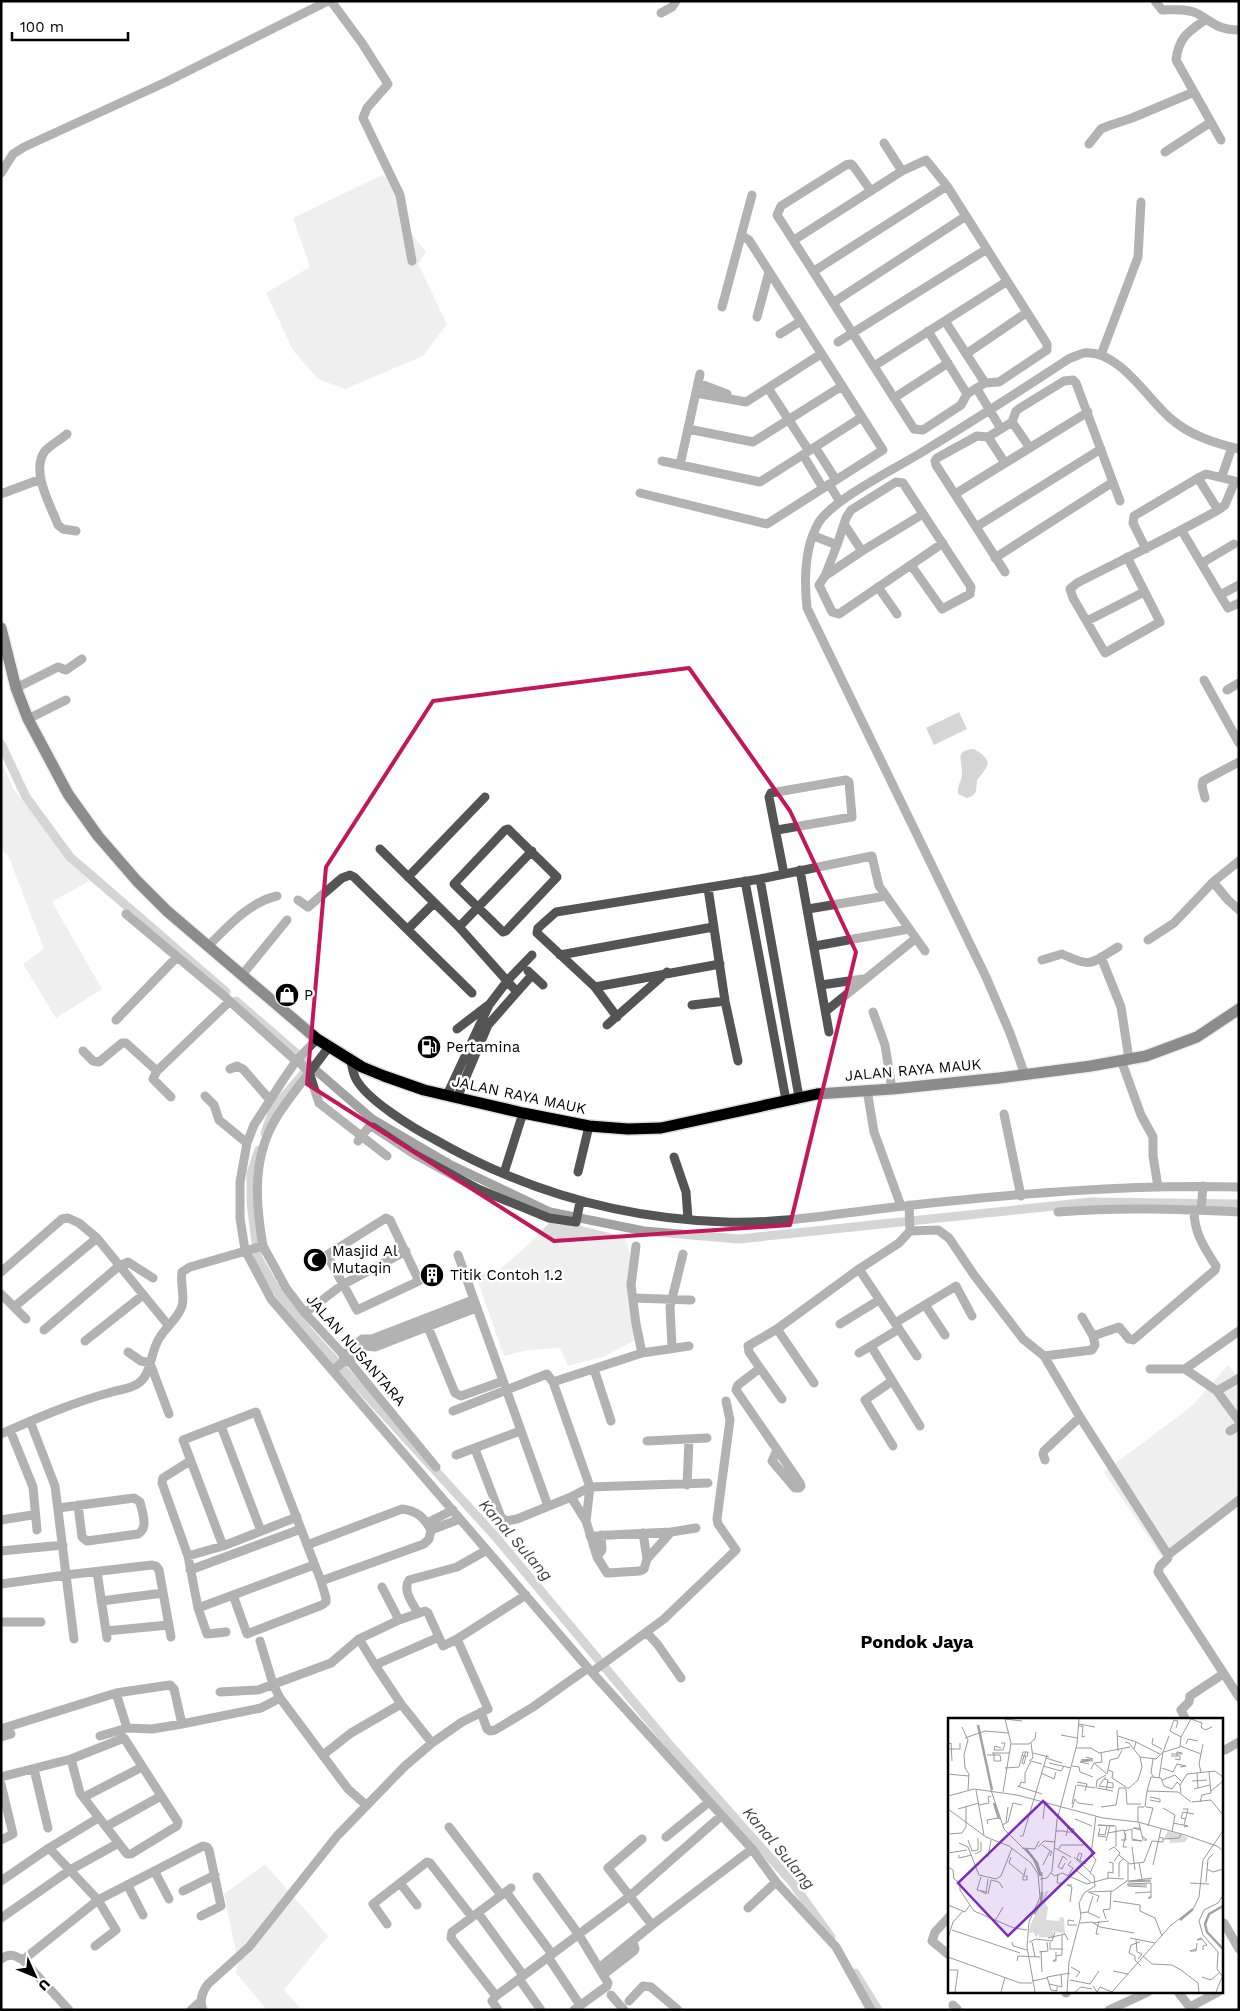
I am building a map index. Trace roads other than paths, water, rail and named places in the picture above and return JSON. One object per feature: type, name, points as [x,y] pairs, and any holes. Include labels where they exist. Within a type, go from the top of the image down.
[{"type":"main road","name":"JALAN RAYA MAUK","points":[[1,628],[16,688],[28,719],[68,794],[98,836],[137,881],[167,911],[242,975],[326,1052],[384,1076],[452,1096],[589,1126],[628,1129],[670,1127],[823,1093],[892,1089],[1026,1075],[1146,1056],[1183,1044],[1211,1029],[1239,1009]]},
{"type":"street","points":[[1,173],[13,154],[24,147],[166,82],[330,1],[362,43],[388,84],[367,108],[363,118],[400,194],[412,261]]},
{"type":"street","points":[[661,13],[672,7],[676,1]]},
{"type":"street","points":[[1155,1],[1162,10],[1189,10],[1216,26],[1239,30]]},
{"type":"street","points":[[1205,20],[1189,32],[1178,47],[1176,60],[1221,140]]},
{"type":"street","points":[[1089,144],[1101,129],[1194,92]]},
{"type":"street","points":[[1165,152],[1210,122]]},
{"type":"street","points":[[884,143],[902,171]]},
{"type":"street","points":[[794,240],[871,191],[902,171],[926,160],[947,186],[1047,344],[1047,350],[999,382],[985,383],[967,394],[961,405],[923,430],[914,430],[777,215],[781,206],[846,165],[851,164],[871,191]]},
{"type":"street","points":[[814,271],[947,186]]},
{"type":"street","points":[[722,307],[752,195]]},
{"type":"street","points":[[1101,355],[1138,257],[1141,202]]},
{"type":"street","points":[[834,302],[966,216]]},
{"type":"street","points":[[640,493],[767,524],[882,450],[749,240],[741,235]]},
{"type":"street","points":[[838,342],[987,249]]},
{"type":"street","points":[[757,318],[769,272]]},
{"type":"street","points":[[874,366],[1006,282]]},
{"type":"street","points":[[966,354],[1026,313]]},
{"type":"street","points":[[780,334],[801,321]]},
{"type":"street","points":[[945,321],[985,383]]},
{"type":"street","points":[[928,331],[967,394]]},
{"type":"street","points":[[1026,1075],[986,977],[807,608],[804,579],[814,536],[819,522],[840,502],[989,411],[1070,358],[1084,353],[1110,358],[1170,418],[1182,427],[1198,437],[1235,448],[1222,476]]},
{"type":"street","points":[[696,393],[746,402],[821,354]]},
{"type":"street","points":[[894,398],[948,363]]},
{"type":"street","points":[[680,465],[699,379],[746,402]]},
{"type":"street","points":[[1005,572],[935,461],[937,458],[977,436],[988,437],[1002,429],[1012,422],[1016,411],[1020,408],[1068,380],[1073,380],[1088,412],[1120,501]]},
{"type":"street","points":[[688,429],[753,442],[842,386]]},
{"type":"street","points":[[768,388],[840,502]]},
{"type":"street","points":[[976,389],[1002,429]]},
{"type":"street","points":[[955,494],[1088,412]]},
{"type":"street","points":[[662,461],[760,482],[862,417]]},
{"type":"street","points":[[1012,422],[1030,448]]},
{"type":"street","points":[[67,434],[45,452],[40,464],[41,479],[58,525],[63,529],[76,531]]},
{"type":"street","points":[[988,437],[1005,463]]},
{"type":"street","points":[[976,527],[1102,449]]},
{"type":"street","points":[[809,451],[830,484]]},
{"type":"street","points":[[1127,557],[1160,620],[1159,624],[1107,653],[1102,651],[1070,589],[1077,583],[1127,557],[1146,549],[1182,531],[1218,510],[1224,505],[1237,480],[1206,474],[1134,516],[1133,523],[1146,549]]},
{"type":"street","points":[[1198,478],[1218,510]]},
{"type":"street","points":[[1,494],[41,479]]},
{"type":"street","points":[[911,565],[942,609],[970,594],[971,587],[943,544],[923,514],[903,483],[896,482],[851,510],[846,518],[825,576],[819,585],[832,612],[839,614],[878,587],[911,565],[943,544]]},
{"type":"street","points":[[995,558],[1113,482]]},
{"type":"street","points":[[825,576],[923,514]]},
{"type":"street","points":[[844,524],[862,551]]},
{"type":"street","points":[[1182,531],[1228,608],[1239,603]]},
{"type":"street","points":[[814,536],[837,545]]},
{"type":"street","points":[[1202,563],[1234,544]]},
{"type":"street","points":[[878,587],[897,614]]},
{"type":"street","points":[[1220,595],[1238,587]]},
{"type":"street","points":[[1086,621],[1144,592]]},
{"type":"street","points":[[16,688],[58,667],[66,670],[82,659]]},
{"type":"street","points":[[1204,680],[1239,743]]},
{"type":"street","points":[[1227,690],[1239,683]]},
{"type":"street","points":[[28,719],[66,700]]},
{"type":"street","points":[[1205,798],[1202,786],[1203,781],[1239,762]]},
{"type":"street","points":[[777,830],[852,817],[849,782],[846,780],[771,793],[769,797],[777,830],[784,874]]},
{"type":"street","points":[[408,876],[485,797]]},
{"type":"street","points":[[505,830],[511,831],[556,874],[556,880],[506,931],[500,930],[478,908],[455,887],[456,880],[505,830]]},
{"type":"street","points":[[380,849],[459,927],[517,992]]},
{"type":"street","points":[[459,927],[532,851]]},
{"type":"street","points":[[617,1017],[595,987],[560,955],[537,930],[556,912],[760,879],[872,856],[879,886],[925,951]]},
{"type":"street","points":[[1148,940],[1174,923],[1213,882],[1239,861]]},
{"type":"street","points":[[800,870],[829,1032]]},
{"type":"street","points":[[298,900],[308,907],[342,878],[350,875],[354,877],[472,993]]},
{"type":"street","points":[[760,879],[799,1097]]},
{"type":"street","points":[[745,881],[786,1100]]},
{"type":"street","points":[[1213,882],[1239,910]]},
{"type":"street","points":[[708,888],[713,927],[738,1061]]},
{"type":"street","points":[[208,946],[240,916],[268,898],[277,896]]},
{"type":"street","points":[[808,909],[886,896]]},
{"type":"street","points":[[408,929],[434,903]]},
{"type":"street","points":[[126,914],[310,1070],[319,1103],[360,1138],[386,1156]]},
{"type":"street","points":[[242,975],[286,920]]},
{"type":"street","points":[[560,955],[713,927]]},
{"type":"street","points":[[815,946],[909,929]]},
{"type":"street","points":[[826,1011],[863,979],[915,939]]},
{"type":"street","points":[[1042,960],[1062,954],[1090,964],[1118,947]]},
{"type":"street","points":[[457,1029],[489,1005],[508,980],[532,955]]},
{"type":"street","points":[[116,1020],[177,957]]},
{"type":"street","points":[[1101,957],[1121,1007],[1125,1060],[1141,1115],[1153,1137],[1153,1156],[1158,1187]]},
{"type":"street","points":[[595,987],[667,972],[720,964]]},
{"type":"street","points":[[522,966],[543,984]]},
{"type":"street","points":[[607,1025],[667,972]]},
{"type":"street","points":[[485,1023],[532,975]]},
{"type":"street","points":[[821,985],[863,979]]},
{"type":"street","points":[[692,1005],[726,1001]]},
{"type":"street","points":[[171,1097],[153,1079],[157,1071],[230,1002]]},
{"type":"street","points":[[452,1096],[485,1023],[489,1005]]},
{"type":"street","points":[[873,1012],[886,1045],[892,1089]]},
{"type":"street","points":[[315,1042],[298,1061],[254,1125],[247,1143],[240,1182],[240,1218],[246,1250],[271,1298],[341,1363],[460,1519],[752,1849],[776,1882],[836,1947],[871,2010]]},
{"type":"street","points":[[83,1051],[93,1061],[99,1062],[122,1043],[126,1043],[157,1071]]},
{"type":"street","name":"JALAN NUSANTARA","points":[[326,1052],[310,1070],[276,1118],[264,1146],[257,1178],[257,1211],[261,1246],[286,1288],[341,1363],[436,1467]]},
{"type":"street","points":[[351,1061],[356,1079],[379,1103],[416,1129],[453,1150],[580,1205],[657,1216],[728,1222],[786,1219],[1115,1188],[1239,1187]]},
{"type":"street","points":[[230,1069],[237,1066],[243,1069],[270,1100]]},
{"type":"street","points":[[782,1400],[749,1352],[748,1346],[776,1329],[859,1269],[899,1243],[910,1228],[906,1207],[874,1132],[867,1090]]},
{"type":"street","points":[[205,1096],[214,1105],[219,1120],[247,1143]]},
{"type":"street","points":[[504,1173],[523,1113]]},
{"type":"street","points":[[1004,1114],[1021,1196]]},
{"type":"street","points":[[578,1172],[589,1126]]},
{"type":"street","points":[[360,1138],[368,1128],[373,1127],[414,1154],[478,1189],[549,1218],[576,1222],[580,1205]]},
{"type":"street","points":[[674,1157],[686,1192],[688,1219]]},
{"type":"street","points":[[1094,1336],[1120,1327],[1128,1339],[1133,1340],[1215,1270],[1216,1266],[1201,1242],[1196,1229],[1203,1187]]},
{"type":"street","points":[[1058,1212],[1101,1209],[1199,1208],[1239,1212]]},
{"type":"street","points":[[1,1272],[62,1219],[68,1218],[79,1223],[97,1238],[168,1325]]},
{"type":"street","points":[[386,1218],[390,1220],[406,1251],[419,1279],[417,1283],[359,1311],[356,1310],[326,1257],[327,1254],[386,1218]]},
{"type":"street","points":[[910,1228],[938,1230],[949,1238],[974,1275],[1024,1339],[1044,1356],[1080,1417],[1168,1555]]},
{"type":"street","points":[[14,1307],[97,1238]]},
{"type":"street","points":[[38,1530],[34,1487],[6,1432],[90,1398],[135,1386],[148,1373],[152,1350],[183,1305],[180,1279],[182,1272],[190,1267],[261,1246]]},
{"type":"street","points":[[636,1246],[631,1276],[636,1324],[642,1353]]},
{"type":"street","points":[[306,1313],[342,1285],[406,1251]]},
{"type":"street","points":[[458,1254],[474,1304],[548,1506]]},
{"type":"street","points":[[672,1348],[669,1313],[683,1254]]},
{"type":"street","points":[[44,1330],[119,1266],[128,1262],[153,1278]]},
{"type":"street","points":[[859,1269],[916,1356]]},
{"type":"street","points":[[859,1353],[925,1305],[956,1286],[972,1316]]},
{"type":"street","points":[[1,1294],[26,1319]]},
{"type":"street","points":[[85,1341],[143,1295]]},
{"type":"street","points":[[633,1298],[691,1300]]},
{"type":"street","points":[[840,1324],[879,1300]]},
{"type":"street","points":[[341,1363],[365,1346],[428,1327],[474,1304]]},
{"type":"street","points":[[374,1343],[474,1304]]},
{"type":"street","points":[[925,1305],[944,1335]]},
{"type":"street","points":[[1044,1356],[1092,1350],[1095,1345],[1094,1336],[1082,1317]]},
{"type":"street","points":[[428,1327],[457,1395],[461,1396],[505,1386],[547,1374],[553,1382],[590,1487],[586,1521]]},
{"type":"street","points":[[776,1329],[814,1383]]},
{"type":"street","points":[[1185,1369],[1239,1331]]},
{"type":"street","points":[[553,1382],[642,1353],[689,1346]]},
{"type":"street","points":[[871,1346],[920,1426]]},
{"type":"street","points":[[128,1352],[141,1361],[150,1363]]},
{"type":"street","points":[[150,1363],[169,1414]]},
{"type":"street","points":[[760,1368],[738,1385],[736,1390],[777,1450]]},
{"type":"street","points":[[594,1369],[611,1421]]},
{"type":"street","points":[[1150,1369],[1185,1369],[1217,1391],[1239,1421]]},
{"type":"street","points":[[1217,1391],[1239,1378]]},
{"type":"street","points":[[892,1381],[867,1398],[865,1402],[893,1446]]},
{"type":"street","points":[[453,1411],[505,1386]]},
{"type":"street","points":[[481,1712],[487,1729],[490,1731],[495,1730],[592,1670],[664,1620],[736,1550],[718,1524],[717,1518],[730,1420],[726,1401]]},
{"type":"street","points":[[223,1546],[183,1440],[256,1412],[321,1581],[326,1602],[247,1634],[233,1594]]},
{"type":"street","points":[[1045,1460],[1044,1451],[1080,1417]]},
{"type":"street","points":[[30,1421],[54,1486],[74,1639]]},
{"type":"street","points":[[220,1426],[262,1531]]},
{"type":"street","points":[[1230,1431],[1239,1426]]},
{"type":"street","points":[[456,1455],[520,1431]]},
{"type":"street","points":[[647,1441],[707,1438]]},
{"type":"street","points":[[687,1485],[689,1440]]},
{"type":"street","points":[[475,1449],[503,1520],[506,1521],[517,1519],[571,1497],[590,1487],[708,1483]]},
{"type":"street","points":[[190,1461],[163,1478],[162,1483],[188,1556],[198,1608],[207,1634],[226,1632]]},
{"type":"street","points":[[571,1497],[586,1521],[598,1557],[608,1573],[640,1571],[644,1569],[647,1559],[671,1532]]},
{"type":"street","points":[[58,1508],[137,1499],[140,1502],[145,1527],[138,1534],[87,1541],[82,1537],[78,1506]]},
{"type":"street","points":[[1239,1500],[1168,1555],[1168,1558],[1160,1566],[1158,1572],[1222,1674],[1239,1697]]},
{"type":"street","points":[[307,1545],[402,1509],[412,1510],[421,1516],[429,1526],[429,1539],[424,1544],[321,1581]]},
{"type":"street","points":[[429,1526],[453,1510]]},
{"type":"street","points":[[1,1520],[32,1515]]},
{"type":"street","points":[[188,1556],[223,1546],[297,1517]]},
{"type":"street","points":[[429,1526],[460,1519]]},
{"type":"street","points":[[590,1536],[671,1532],[696,1528]]},
{"type":"street","points":[[190,1570],[301,1529]]},
{"type":"street","points":[[643,1533],[647,1559]]},
{"type":"street","points":[[598,1557],[602,1550],[601,1535]]},
{"type":"street","points":[[1,1551],[62,1545]]},
{"type":"street","points":[[418,1613],[407,1591],[406,1585],[409,1580],[457,1566],[487,1550]]},
{"type":"street","points":[[198,1608],[314,1564]]},
{"type":"street","points":[[1,1584],[66,1574],[156,1566],[159,1570],[171,1637]]},
{"type":"street","points":[[97,1572],[106,1635],[169,1625]]},
{"type":"street","points":[[382,1587],[399,1620]]},
{"type":"street","points":[[101,1601],[163,1593]]},
{"type":"street","points":[[220,1692],[258,1690],[331,1663],[359,1639],[418,1613],[428,1612],[442,1646],[457,1639],[526,1595]]},
{"type":"street","points":[[1,1622],[41,1622]]},
{"type":"street","points":[[647,1633],[658,1644],[681,1678]]},
{"type":"street","points":[[375,1665],[439,1637]]},
{"type":"street","points":[[359,1639],[401,1704],[432,1743]]},
{"type":"street","points":[[191,2010],[202,2005],[203,1990],[208,1984],[249,1947],[337,1836],[405,1766],[432,1743],[462,1722],[488,1708],[457,1639]]},
{"type":"street","points":[[260,1641],[280,1698],[348,1788],[366,1806]]},
{"type":"street","points":[[1185,1718],[1181,1710],[1188,1702],[1190,1696],[1222,1674]]},
{"type":"street","points":[[1,1728],[116,1693],[170,1685],[174,1689],[182,1724]]},
{"type":"street","points":[[116,1693],[127,1728]]},
{"type":"street","points":[[100,1736],[127,1728],[152,1729],[261,1708],[280,1698]]},
{"type":"street","points":[[323,1754],[351,1733],[401,1704]]},
{"type":"street","points":[[1,1737],[11,1734]]},
{"type":"street","points":[[1,1777],[71,1759],[124,1738],[178,1822],[178,1826],[131,1854],[126,1852],[80,1793],[71,1759]]},
{"type":"street","points":[[1225,1750],[1239,1742]]},
{"type":"street","points":[[84,1797],[142,1767]]},
{"type":"street","points":[[34,1769],[48,1828]]},
{"type":"street","points":[[1,1784],[13,1834],[1,1840]]},
{"type":"street","points":[[107,1826],[161,1796]]},
{"type":"street","points":[[666,1837],[709,1802]]},
{"type":"street","points":[[498,2010],[492,2001],[496,1996],[630,1896],[721,1816]]},
{"type":"street","points":[[1,1882],[49,1848],[95,1820]]},
{"type":"street","points":[[449,1827],[506,1892],[550,1955],[577,2007],[607,1986],[608,1983],[579,1935],[537,1877]]},
{"type":"street","points":[[642,1839],[608,1868],[652,1925]]},
{"type":"street","points":[[1,1918],[70,1870],[115,1845]]},
{"type":"street","points":[[23,1960],[98,1900],[203,1846],[209,1850],[220,1906],[202,1916]]},
{"type":"street","points":[[49,1848],[98,1900],[116,1930],[95,1946]]},
{"type":"street","points":[[601,1971],[634,1951],[633,1942],[652,1925],[752,1849]]},
{"type":"street","points":[[387,1924],[372,1905],[426,1863],[429,1863],[475,1915],[521,1977],[541,2010]]},
{"type":"street","points":[[154,1872],[169,1899]]},
{"type":"street","points":[[182,1891],[215,1875]]},
{"type":"street","points":[[748,1908],[776,1882]]},
{"type":"street","points":[[400,1883],[417,1905]]},
{"type":"street","points":[[128,1886],[143,1915]]},
{"type":"street","points":[[496,1996],[451,1938],[452,1932],[506,1892]]},
{"type":"street","points":[[948,1918],[936,1932],[932,1941],[948,1954]]},
{"type":"street","points":[[1224,1923],[1239,1949]]},
{"type":"street","points":[[1,1959],[7,1955],[14,1955],[23,1960],[69,2010]]},
{"type":"street","points":[[629,2001],[643,1986],[651,1987],[675,2009]]},
{"type":"street","points":[[1109,2010],[1144,1994]]},
{"type":"street","points":[[1180,1994],[1191,2008],[1216,1994]]},
{"type":"street","points":[[610,1995],[624,2010]]},
{"type":"waterway","points":[[1,744],[26,797],[70,857],[226,992]]},
{"type":"waterway","points":[[236,1001],[372,1119],[449,1164],[550,1212],[644,1231],[739,1239],[1091,1202],[1239,1204]]},
{"type":"waterway","name":"Kanal Sulang","points":[[265,1133],[274,1108],[310,1066]]},
{"type":"waterway","name":"Kanal Sulang","points":[[259,1150],[251,1173],[251,1203],[258,1258],[277,1291],[309,1332],[495,1536],[668,1743],[791,1881],[831,1937]]},
{"type":"waterway","name":"Kanal Sulang","points":[[855,1973],[878,2010]]},
{"type":"place","name":"P","points":[[287,995]]},
{"type":"place","name":"Pertamina","points":[[429,1047]]},
{"type":"place","name":"Masjid Al Mutaqin","points":[[315,1260]]},
{"type":"place","name":"Titik Contoh 1.2","points":[[432,1275]]},
{"type":"district","name":"Pondok Jaya","points":[[917,1641]]}]
